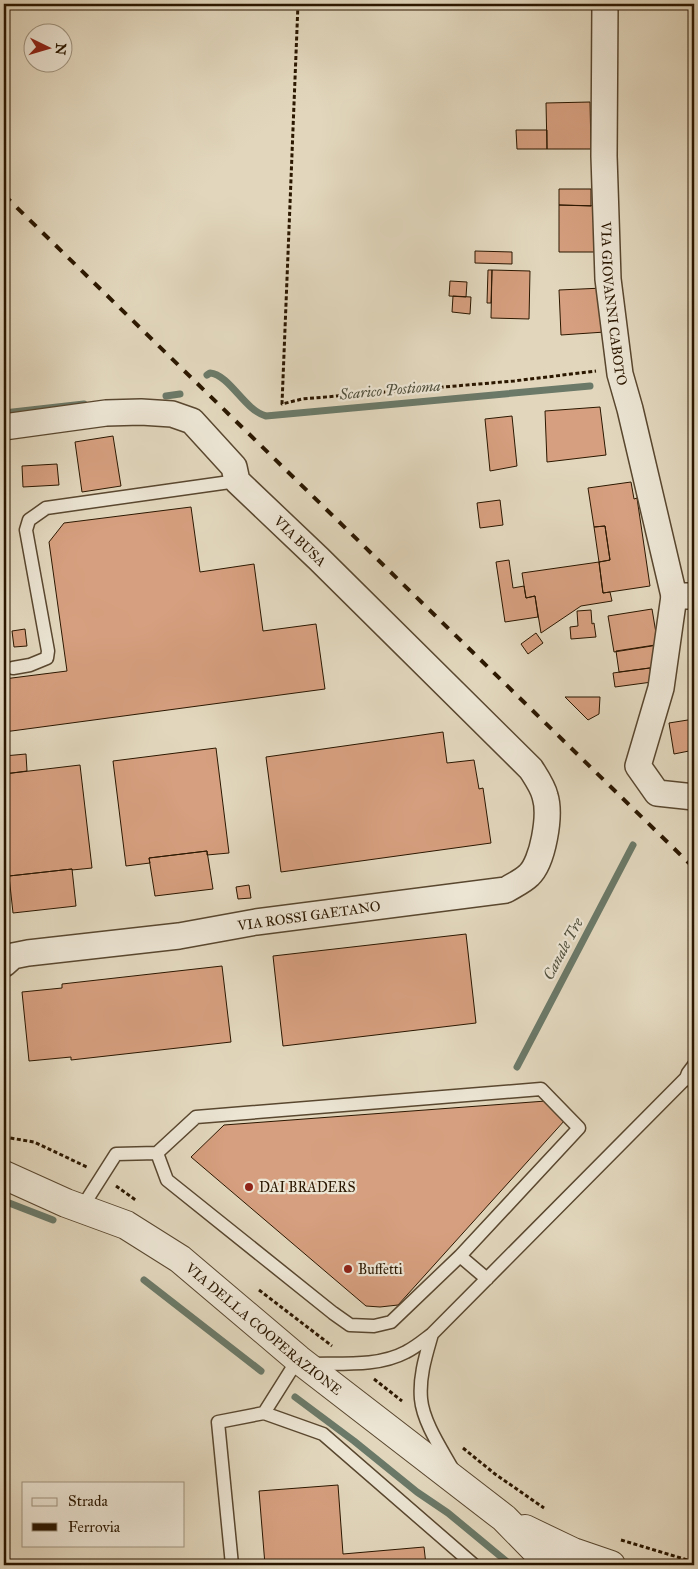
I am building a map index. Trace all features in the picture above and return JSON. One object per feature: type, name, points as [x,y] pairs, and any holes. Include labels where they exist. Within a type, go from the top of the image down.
[{"type":"street","name":"VIA GIOVANNI CABOTO","points":[[605,4],[604,156],[608,279],[620,374],[684,596]]},
{"type":"street","name":"VIA BUSA","points":[[4,426],[106,413],[140,412],[172,414],[192,421],[234,467],[237,481],[531,768],[545,795]]},
{"type":"street","points":[[684,596],[661,688],[638,766],[657,793],[694,797]]},
{"type":"street","name":"VIA ROSSI GAETANO","points":[[4,964],[13,956],[28,953],[179,936],[256,922],[506,890],[531,874],[540,854],[548,810],[545,795]]},
{"type":"street","name":"VIA DELLA COOPERAZIONE","points":[[4,1175],[126,1225],[180,1259],[301,1361],[504,1518],[550,1565]]},
{"type":"street","name":"VIA DELLA COOPERAZIONE","points":[[504,1518],[551,1542],[611,1565]]},
{"type":"lane","points":[[13,668],[34,664],[47,658],[48,651],[26,530],[29,520],[46,508],[237,481]]},
{"type":"lane","points":[[264,1413],[301,1361],[373,1362],[389,1359],[407,1352],[432,1334],[690,1080],[688,1073],[694,1065]]},
{"type":"lane","points":[[81,1208],[116,1154],[157,1153],[196,1117],[541,1089],[579,1128],[460,1256],[391,1322],[374,1326],[350,1324],[334,1313],[167,1180],[157,1153]]},
{"type":"lane","points":[[460,1256],[487,1279]]},
{"type":"lane","points":[[432,1334],[423,1363],[420,1384],[421,1401],[436,1440],[463,1486]]},
{"type":"lane","points":[[232,1565],[218,1422],[264,1413],[323,1434],[474,1565]]},
{"type":"path","points":[[298,4],[282,404],[302,399],[514,381],[595,371],[620,374]]},
{"type":"path","points":[[4,1137],[34,1142],[87,1167]]},
{"type":"path","points":[[368,1375],[405,1404]]},
{"type":"path","points":[[460,1446],[495,1474],[551,1512]]},
{"type":"path","points":[[612,1537],[694,1562]]},
{"type":"building","points":[[590,102],[591,149],[547,149],[546,103]]},
{"type":"building","points":[[516,130],[547,130],[547,149],[517,149]]},
{"type":"building","points":[[559,189],[591,189],[591,206],[559,205]]},
{"type":"building","points":[[559,205],[602,206],[602,252],[559,252]]},
{"type":"building","points":[[475,251],[512,252],[512,264],[475,263]]},
{"type":"building","points":[[488,270],[492,270],[491,303],[487,303]]},
{"type":"building","points":[[492,270],[530,271],[529,319],[491,318]]},
{"type":"building","points":[[450,281],[467,282],[466,297],[449,296]]},
{"type":"building","points":[[603,288],[605,332],[561,335],[559,290]]},
{"type":"building","points":[[453,296],[471,297],[470,314],[452,312]]},
{"type":"building","points":[[600,407],[606,455],[547,462],[545,411]]},
{"type":"building","points":[[512,416],[517,466],[490,471],[485,419]]},
{"type":"building","points":[[113,436],[121,486],[82,492],[75,442]]},
{"type":"building","points":[[57,464],[59,485],[23,487],[22,466]]},
{"type":"building","points":[[631,482],[634,499],[637,498],[650,586],[603,593],[599,562],[610,560],[605,526],[594,527],[588,488]]},
{"type":"building","points":[[500,500],[503,525],[480,528],[477,503]]},
{"type":"building","points":[[191,507],[200,572],[254,564],[263,631],[316,624],[325,689],[4,732],[4,679],[67,671],[49,542],[64,523]]},
{"type":"building","points":[[605,526],[610,560],[599,562],[594,527]]},
{"type":"building","points":[[4,549],[9,582],[4,583]]},
{"type":"building","points":[[509,560],[513,588],[524,586],[526,598],[535,596],[538,617],[505,622],[496,562]]},
{"type":"building","points":[[599,562],[603,593],[610,592],[612,601],[581,606],[541,633],[535,596],[526,598],[522,573]]},
{"type":"building","points":[[652,609],[658,645],[614,652],[608,616]]},
{"type":"building","points":[[591,610],[592,624],[594,623],[596,637],[571,639],[570,627],[578,626],[577,611]]},
{"type":"building","points":[[25,629],[27,646],[14,647],[12,631]]},
{"type":"building","points":[[536,633],[543,643],[528,654],[521,644]]},
{"type":"building","points":[[655,645],[657,667],[619,672],[616,651]]},
{"type":"building","points":[[650,668],[652,682],[615,687],[613,673]]},
{"type":"building","points":[[565,697],[600,697],[599,714],[588,720]]},
{"type":"building","points":[[694,719],[694,750],[674,754],[669,723]]},
{"type":"building","points":[[443,732],[447,763],[474,760],[479,789],[483,788],[491,843],[281,872],[266,757]]},
{"type":"building","points":[[216,748],[229,853],[207,855],[207,851],[149,858],[150,863],[126,866],[113,761]]},
{"type":"building","points":[[26,754],[27,771],[4,774],[4,756]]},
{"type":"building","points":[[80,765],[92,868],[9,876],[9,879],[4,880],[4,774]]},
{"type":"building","points":[[207,851],[213,889],[155,896],[149,858]]},
{"type":"building","points":[[72,869],[76,906],[13,913],[9,876]]},
{"type":"building","points":[[249,885],[251,898],[238,899],[236,887]]},
{"type":"building","points":[[466,934],[476,1023],[283,1046],[273,956]]},
{"type":"building","points":[[222,966],[231,1042],[71,1060],[71,1057],[29,1061],[22,992],[62,988],[62,984]]},
{"type":"building","points":[[546,1101],[565,1120],[398,1305],[366,1306],[191,1157],[224,1125]]},
{"type":"building","points":[[338,1485],[343,1554],[424,1547],[426,1565],[265,1565],[259,1491]]},
{"type":"waterway","name":"Scarico Postioma","points":[[207,375],[210,373],[217,375],[258,413],[266,416],[590,386]]},
{"type":"waterway","name":"Scarico Postioma","points":[[166,396],[180,394]]},
{"type":"waterway","name":"Scarico Postioma","points":[[4,413],[84,404]]},
{"type":"waterway","name":"Canale Tre","points":[[517,1067],[633,845]]},
{"type":"waterway","points":[[4,1201],[53,1220]]},
{"type":"waterway","points":[[144,1280],[261,1371]]},
{"type":"waterway","points":[[295,1397],[354,1441],[417,1492],[448,1513],[511,1565]]},
{"type":"railway","points":[[4,195],[694,868]]},
{"type":"place","name":"DAI BRADERS","points":[[249,1187]]},
{"type":"place","name":"Buffetti","points":[[348,1269]]}]
